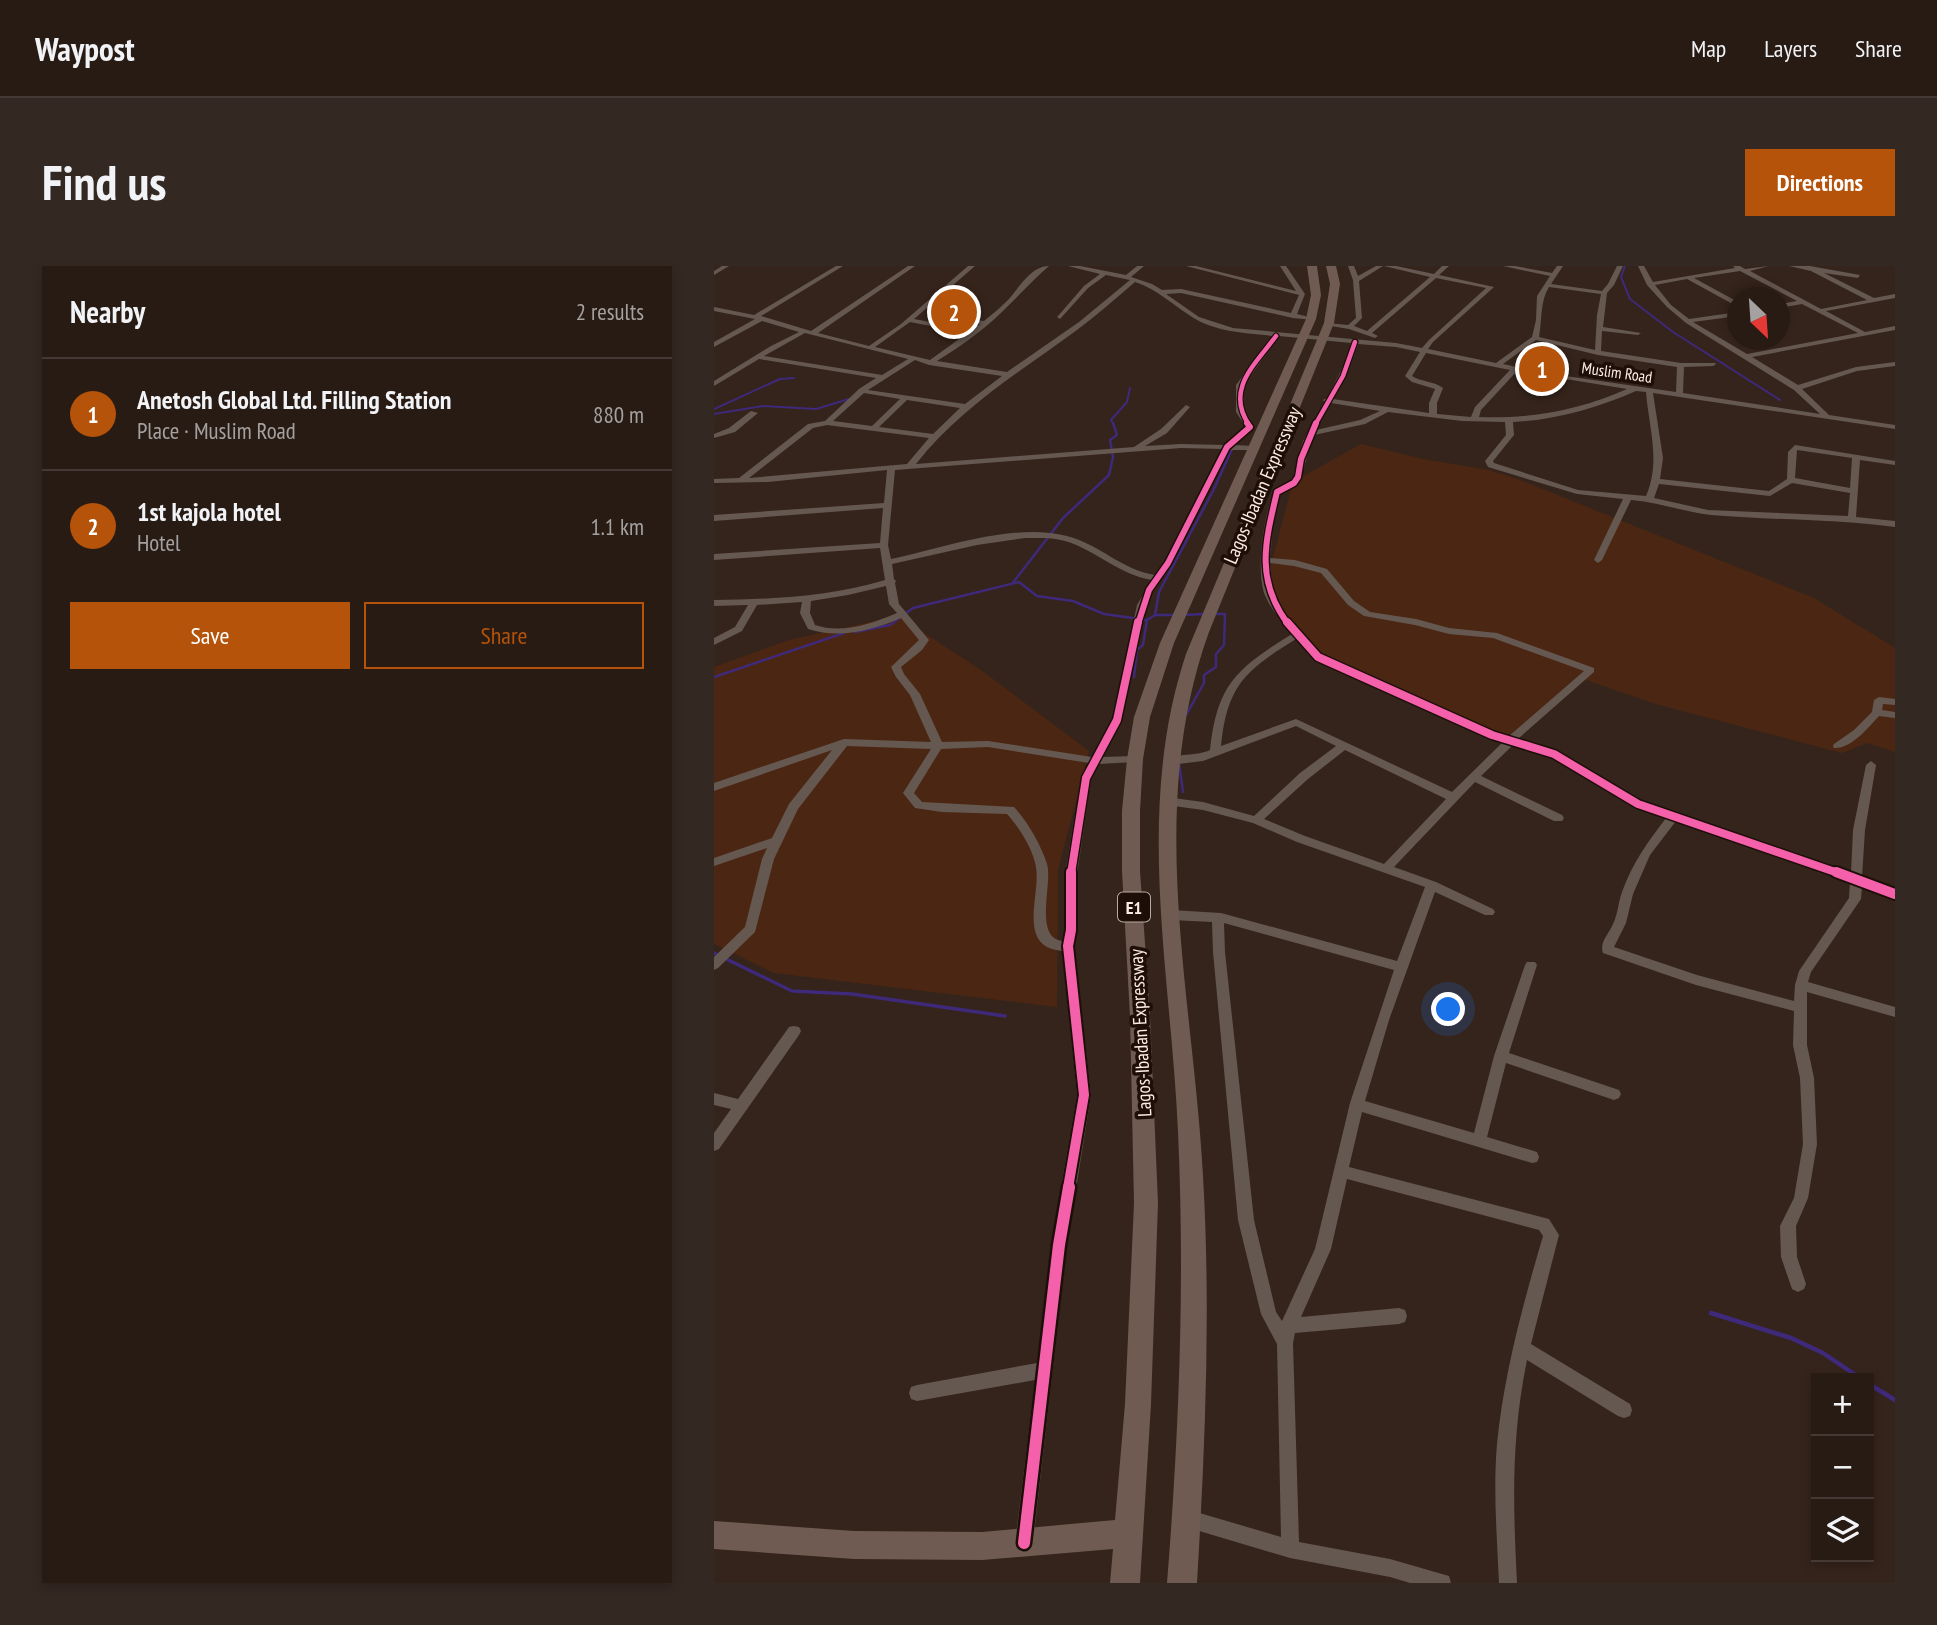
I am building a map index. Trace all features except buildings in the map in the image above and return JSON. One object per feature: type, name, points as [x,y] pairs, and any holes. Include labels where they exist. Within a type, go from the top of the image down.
[{"type":"highway","name":"Lagos-Ibadan Expressway","points":[[1182,1583],[1193,1374],[1192,1194],[1167,885],[1166,802],[1170,761],[1180,701],[1194,649],[1270,487],[1317,325],[1312,266]]},
{"type":"highway","name":"Lagos-Ibadan Expressway","points":[[1125,1583],[1130,1533],[1146,1203],[1143,1065],[1131,871],[1135,759],[1142,717],[1167,643],[1254,448],[1335,292],[1331,266]]},
{"type":"highway","points":[[714,1535],[907,1547],[1024,1543],[1130,1533]]},
{"type":"street","points":[[714,273],[726,266]]},
{"type":"street","points":[[715,343],[837,266]]},
{"type":"street","points":[[813,333],[912,266]]},
{"type":"street","points":[[871,347],[909,320],[972,266]]},
{"type":"street","points":[[929,363],[984,323],[1026,285],[1035,272],[1046,266]]},
{"type":"street","points":[[1071,266],[1130,278],[1163,292],[1182,308],[1207,323],[1232,330],[1291,337],[1317,325]]},
{"type":"street","points":[[909,467],[965,406],[1006,374],[1065,336],[1141,266]]},
{"type":"street","points":[[1189,266],[1302,294]]},
{"type":"street","points":[[1283,266],[1288,269],[1292,282],[1302,294],[1317,325]]},
{"type":"street","points":[[1350,327],[1359,318],[1355,301],[1356,281],[1351,266]]},
{"type":"street","points":[[1356,281],[1380,266]]},
{"type":"street","points":[[1387,266],[1491,287],[1424,350],[1408,376],[1412,380],[1439,388],[1433,403],[1433,414]]},
{"type":"street","points":[[1368,332],[1446,266]]},
{"type":"street","points":[[1506,266],[1555,275]]},
{"type":"street","points":[[1496,366],[1535,338],[1540,296],[1560,266]]},
{"type":"street","points":[[1598,353],[1604,293],[1620,266]]},
{"type":"street","points":[[1641,266],[1649,284],[1688,321],[1797,388],[1829,418]]},
{"type":"street","points":[[1649,284],[1739,268],[1766,266]]},
{"type":"street","points":[[1792,266],[1833,268],[1858,276]]},
{"type":"street","points":[[1739,268],[1862,333]]},
{"type":"street","points":[[1810,268],[1873,300]]},
{"type":"street","points":[[1060,317],[1086,287],[1105,273]]},
{"type":"street","points":[[1689,278],[1727,299]]},
{"type":"street","points":[[1548,285],[1604,293]]},
{"type":"street","points":[[1163,292],[1181,291],[1317,325],[1350,327],[1396,345]]},
{"type":"street","points":[[1276,313],[1289,291]]},
{"type":"street","points":[[1819,311],[1895,296]]},
{"type":"street","points":[[1790,304],[1802,302]]},
{"type":"street","points":[[714,309],[759,317],[929,363],[1006,374]]},
{"type":"street","points":[[1688,321],[1727,316]]},
{"type":"street","points":[[909,320],[941,326],[964,321],[984,323]]},
{"type":"street","name":"Muslim Road","points":[[1317,325],[1355,342],[1396,345],[1514,370],[1895,427]]},
{"type":"street","points":[[1744,357],[1895,328]]},
{"type":"street","points":[[1600,329],[1638,332]]},
{"type":"street","points":[[714,384],[804,331]]},
{"type":"street","points":[[1024,1543],[1059,1245],[1084,1095],[1068,946],[1071,930],[1071,875],[1086,778],[1097,761],[1124,697],[1142,605],[1227,447],[1250,427],[1240,412],[1240,385],[1276,336]]},
{"type":"street","points":[[1535,338],[1598,353],[1681,365],[1713,365]]},
{"type":"street","points":[[1355,342],[1343,378],[1327,400],[1311,433],[1298,477],[1294,483],[1270,487],[1268,592],[1298,635],[1318,657],[1492,735],[1554,754],[1637,804],[1895,894]]},
{"type":"street","points":[[759,357],[882,377]]},
{"type":"street","points":[[827,423],[862,391],[912,359]]},
{"type":"street","points":[[1797,388],[1856,369],[1895,364]]},
{"type":"street","points":[[1679,395],[1681,365]]},
{"type":"street","points":[[1475,418],[1476,412],[1514,370]]},
{"type":"street","points":[[714,384],[724,386]]},
{"type":"street","points":[[1327,400],[1387,410],[1509,419],[1555,414],[1635,389]]},
{"type":"street","points":[[862,391],[965,406]]},
{"type":"street","points":[[1649,391],[1656,425],[1658,481],[1649,499]]},
{"type":"street","points":[[874,428],[905,398]]},
{"type":"street","points":[[1133,451],[1164,431],[1186,407]]},
{"type":"street","points":[[1311,433],[1362,422],[1387,410]]},
{"type":"street","points":[[714,436],[732,430],[754,413]]},
{"type":"street","points":[[1509,419],[1510,435],[1489,461],[1491,464],[1569,490],[1649,499],[1708,512],[1852,519],[1895,524]]},
{"type":"street","points":[[740,481],[810,426],[827,423],[935,436]]},
{"type":"street","points":[[714,481],[1181,446],[1254,448]]},
{"type":"street","points":[[1791,480],[1792,452],[1795,447],[1895,463]]},
{"type":"street","points":[[1852,519],[1856,456]]},
{"type":"street","points":[[891,468],[884,545],[894,604],[924,640],[921,647],[896,667],[899,675],[915,694],[938,746]]},
{"type":"street","points":[[1658,481],[1770,494],[1791,480],[1853,491]]},
{"type":"street","points":[[1598,560],[1628,498]]},
{"type":"street","points":[[714,518],[887,505]]},
{"type":"street","points":[[887,562],[1011,537],[1042,535],[1059,537],[1129,573],[1158,578]]},
{"type":"street","points":[[714,557],[884,545]]},
{"type":"street","points":[[1267,560],[1295,563],[1324,571],[1351,603],[1367,614],[1416,622],[1449,631],[1494,635],[1591,670],[1538,713],[1452,797],[1387,868]]},
{"type":"street","points":[[714,603],[807,600],[854,593],[892,581]]},
{"type":"street","points":[[807,600],[805,613],[811,627],[820,631],[881,623],[902,614]]},
{"type":"street","points":[[714,642],[739,629],[754,602]]},
{"type":"street","points":[[1215,752],[1217,723],[1223,698],[1241,672],[1298,635]]},
{"type":"street","points":[[1838,746],[1858,732],[1877,713],[1879,700],[1895,702]]},
{"type":"street","points":[[1877,713],[1895,715]]},
{"type":"street","points":[[1170,761],[1203,758],[1296,722],[1452,797]]},
{"type":"street","points":[[714,787],[844,742],[938,746],[988,744],[1097,761],[1135,759]]},
{"type":"street","points":[[714,965],[751,929],[768,859],[793,807],[844,742]]},
{"type":"street","points":[[1256,820],[1304,776],[1344,745]]},
{"type":"street","points":[[938,746],[908,793],[919,805],[1010,810],[1017,815],[1042,865],[1039,898],[1045,939],[1051,944],[1068,946]]},
{"type":"street","points":[[1798,1284],[1789,1256],[1788,1226],[1801,1198],[1810,1144],[1807,1078],[1800,1045],[1801,985],[1805,971],[1855,899],[1859,830],[1871,765]]},
{"type":"street","points":[[1473,778],[1558,818]]},
{"type":"street","points":[[1166,802],[1203,806],[1256,820],[1301,839],[1432,885],[1489,912]]},
{"type":"street","points":[[1674,816],[1645,853],[1627,894],[1620,923],[1608,944],[1608,950],[1696,980],[1802,1008]]},
{"type":"street","points":[[714,862],[777,841]]},
{"type":"street","points":[[1290,1549],[1285,1343],[1288,1326],[1318,1267],[1357,1105],[1401,967],[1432,885]]},
{"type":"street","points":[[1171,915],[1218,918],[1401,967]]},
{"type":"street","points":[[1218,918],[1219,952],[1246,1220],[1269,1314],[1285,1343]]},
{"type":"street","points":[[1479,1140],[1501,1056],[1531,965]]},
{"type":"street","points":[[1801,985],[1895,1012]]},
{"type":"street","points":[[714,1145],[794,1031]]},
{"type":"street","points":[[1501,1056],[1614,1094]]},
{"type":"street","points":[[714,1099],[741,1106]]},
{"type":"street","points":[[1357,1105],[1532,1157]]},
{"type":"street","points":[[1341,1171],[1544,1224],[1551,1236],[1521,1347],[1506,1444],[1505,1521],[1508,1583]]},
{"type":"street","points":[[1288,1326],[1399,1316]]},
{"type":"street","points":[[1521,1347],[1624,1410]]},
{"type":"street","points":[[917,1393],[1044,1370]]},
{"type":"street","points":[[1186,1518],[1290,1549],[1390,1569],[1443,1583]]},
{"type":"shaded area","points":[[1361,444],[1423,459],[1489,470],[1520,480],[1814,598],[1895,648],[1895,752],[1867,743],[1842,753],[1656,704],[1577,677],[1508,737],[1311,650],[1266,584],[1293,482]]},
{"type":"shaded area","points":[[898,616],[981,670],[1089,751],[1058,870],[1057,1007],[774,973],[714,944],[714,667],[789,640]]},
{"type":"waterway","points":[[1625,266],[1621,277],[1630,299],[1673,332],[1780,400]]},
{"type":"waterway","points":[[714,409],[780,379],[794,378]]},
{"type":"waterway","points":[[1113,424],[1111,420],[1127,402],[1130,388]]},
{"type":"waterway","points":[[714,414],[763,406],[816,409],[849,399]]},
{"type":"waterway","points":[[1012,584],[1063,518],[1109,475],[1113,457],[1110,440],[1117,435],[1113,424]]},
{"type":"waterway","points":[[1155,615],[1159,592],[1213,491],[1232,449]]},
{"type":"waterway","points":[[1012,584],[1019,582],[1037,596],[1073,601],[1104,614],[1147,620]]},
{"type":"waterway","points":[[855,632],[890,625],[913,608],[1012,584]]},
{"type":"waterway","points":[[1182,615],[1206,614]]},
{"type":"waterway","points":[[1186,715],[1204,683],[1204,675],[1216,667],[1216,654],[1224,645],[1225,614],[1214,614]]},
{"type":"waterway","points":[[1147,620],[1155,615]]},
{"type":"waterway","points":[[1155,615],[1175,615]]},
{"type":"waterway","points":[[1134,677],[1137,650],[1143,645],[1147,620]]},
{"type":"waterway","points":[[714,677],[844,633]]},
{"type":"waterway","points":[[1179,763],[1183,792]]},
{"type":"waterway","points":[[714,953],[792,991],[852,994],[1005,1016]]},
{"type":"waterway","points":[[1711,1313],[1791,1338],[1823,1353],[1853,1373]]},
{"type":"waterway","points":[[1874,1387],[1895,1400]]},
{"type":"cycle path","points":[[1024,1543],[1059,1245],[1084,1095],[1068,946],[1071,930],[1071,875],[1086,778],[1117,720],[1142,605],[1168,563],[1227,447],[1250,427],[1240,412],[1240,385],[1276,336]]},
{"type":"cycle path","points":[[1355,342],[1343,376],[1307,441],[1298,477],[1294,483],[1277,492],[1267,541],[1265,567],[1268,590],[1287,622],[1312,652],[1492,735],[1554,754],[1638,804],[1895,894]]},
{"type":"place","name":"1st kajola hotel","points":[[954,312]]},
{"type":"place","name":"Anetosh Global Ltd. Filling Station","points":[[1542,369]]}]
